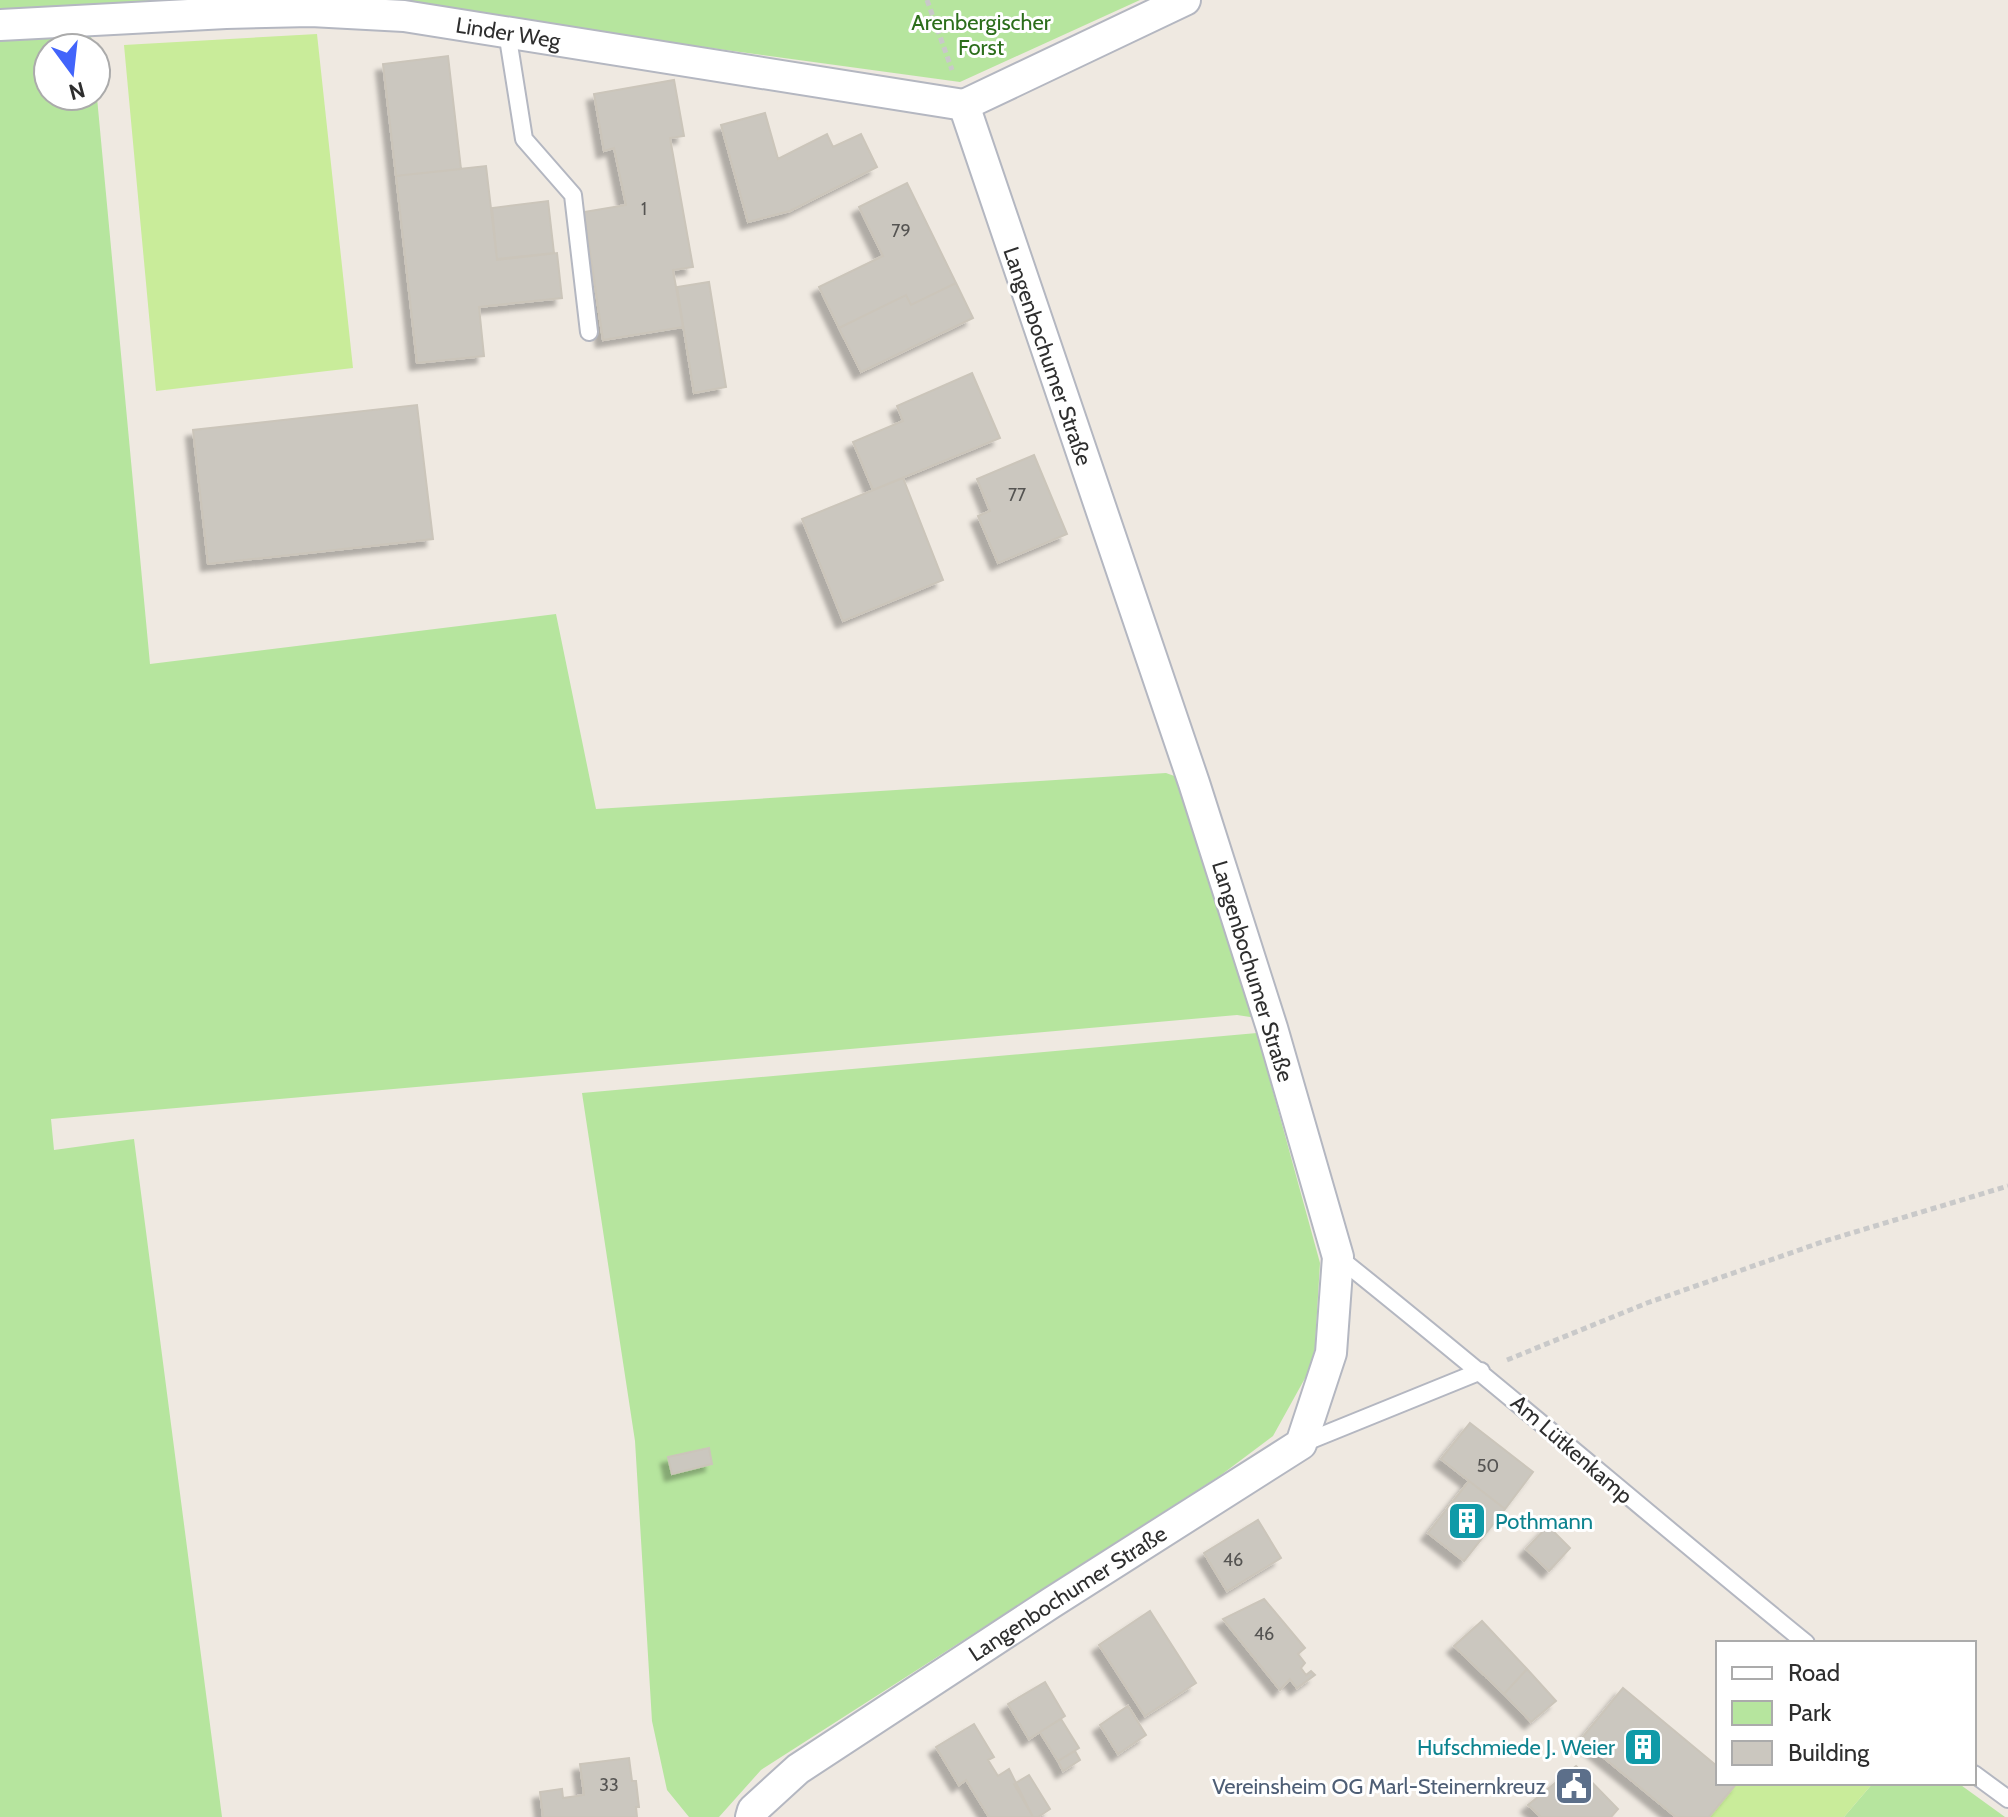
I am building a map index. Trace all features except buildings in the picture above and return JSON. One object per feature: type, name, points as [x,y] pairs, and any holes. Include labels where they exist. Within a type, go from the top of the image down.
[{"type":"street","points":[[964,105],[1185,0]]},
{"type":"street","name":"Linder Weg","points":[[0,25],[311,11],[404,16],[964,105]]},
{"type":"street","name":"Langenbochumer Straße","points":[[751,1817],[753,1810],[798,1769],[1038,1611],[1301,1444],[1331,1353],[1338,1257],[1272,1028],[1194,783],[964,105]]},
{"type":"lane","points":[[507,32],[524,139],[573,195],[589,332]]},
{"type":"lane","name":"Am Lütkenkamp","points":[[1338,1257],[1481,1371],[1644,1511],[1804,1641]]},
{"type":"lane","points":[[1301,1444],[1481,1371]]},
{"type":"lane","points":[[1976,1775],[2008,1799]]},
{"type":"path","points":[[927,0],[964,105]]},
{"type":"path","points":[[1481,1371],[1647,1303],[1781,1256],[2008,1186]]},
{"type":"green space","points":[[0,0],[304,0],[89,11],[91,32],[32,32],[32,112],[98,112],[150,664],[556,614],[596,809],[1166,773],[1194,783],[1270,1020],[1237,1015],[51,1119],[54,1150],[134,1139],[222,1817],[0,1817]]},
{"type":"green space","name":"Arenbergischer Forst","points":[[313,0],[1140,0],[960,82],[404,3]]},
{"type":"green space","points":[[317,34],[353,368],[156,391],[124,45]]},
{"type":"green space","points":[[1257,1033],[1320,1263],[1314,1362],[1273,1436],[1221,1475],[761,1770],[719,1817],[689,1817],[667,1790],[652,1721],[635,1441],[582,1093]]},
{"type":"green space","points":[[1735,1785],[1871,1785],[1844,1817],[1709,1817]]},
{"type":"green space","points":[[1871,1785],[1961,1785],[2005,1817],[1844,1817]]},
{"type":"place","name":"Pothmann","points":[[1467,1521]]},
{"type":"place","name":"Hufschmiede J. Weier","points":[[1643,1747]]},
{"type":"place","name":"Vereinsheim OG Marl-Steinernkreuz","points":[[1574,1786]]}]
